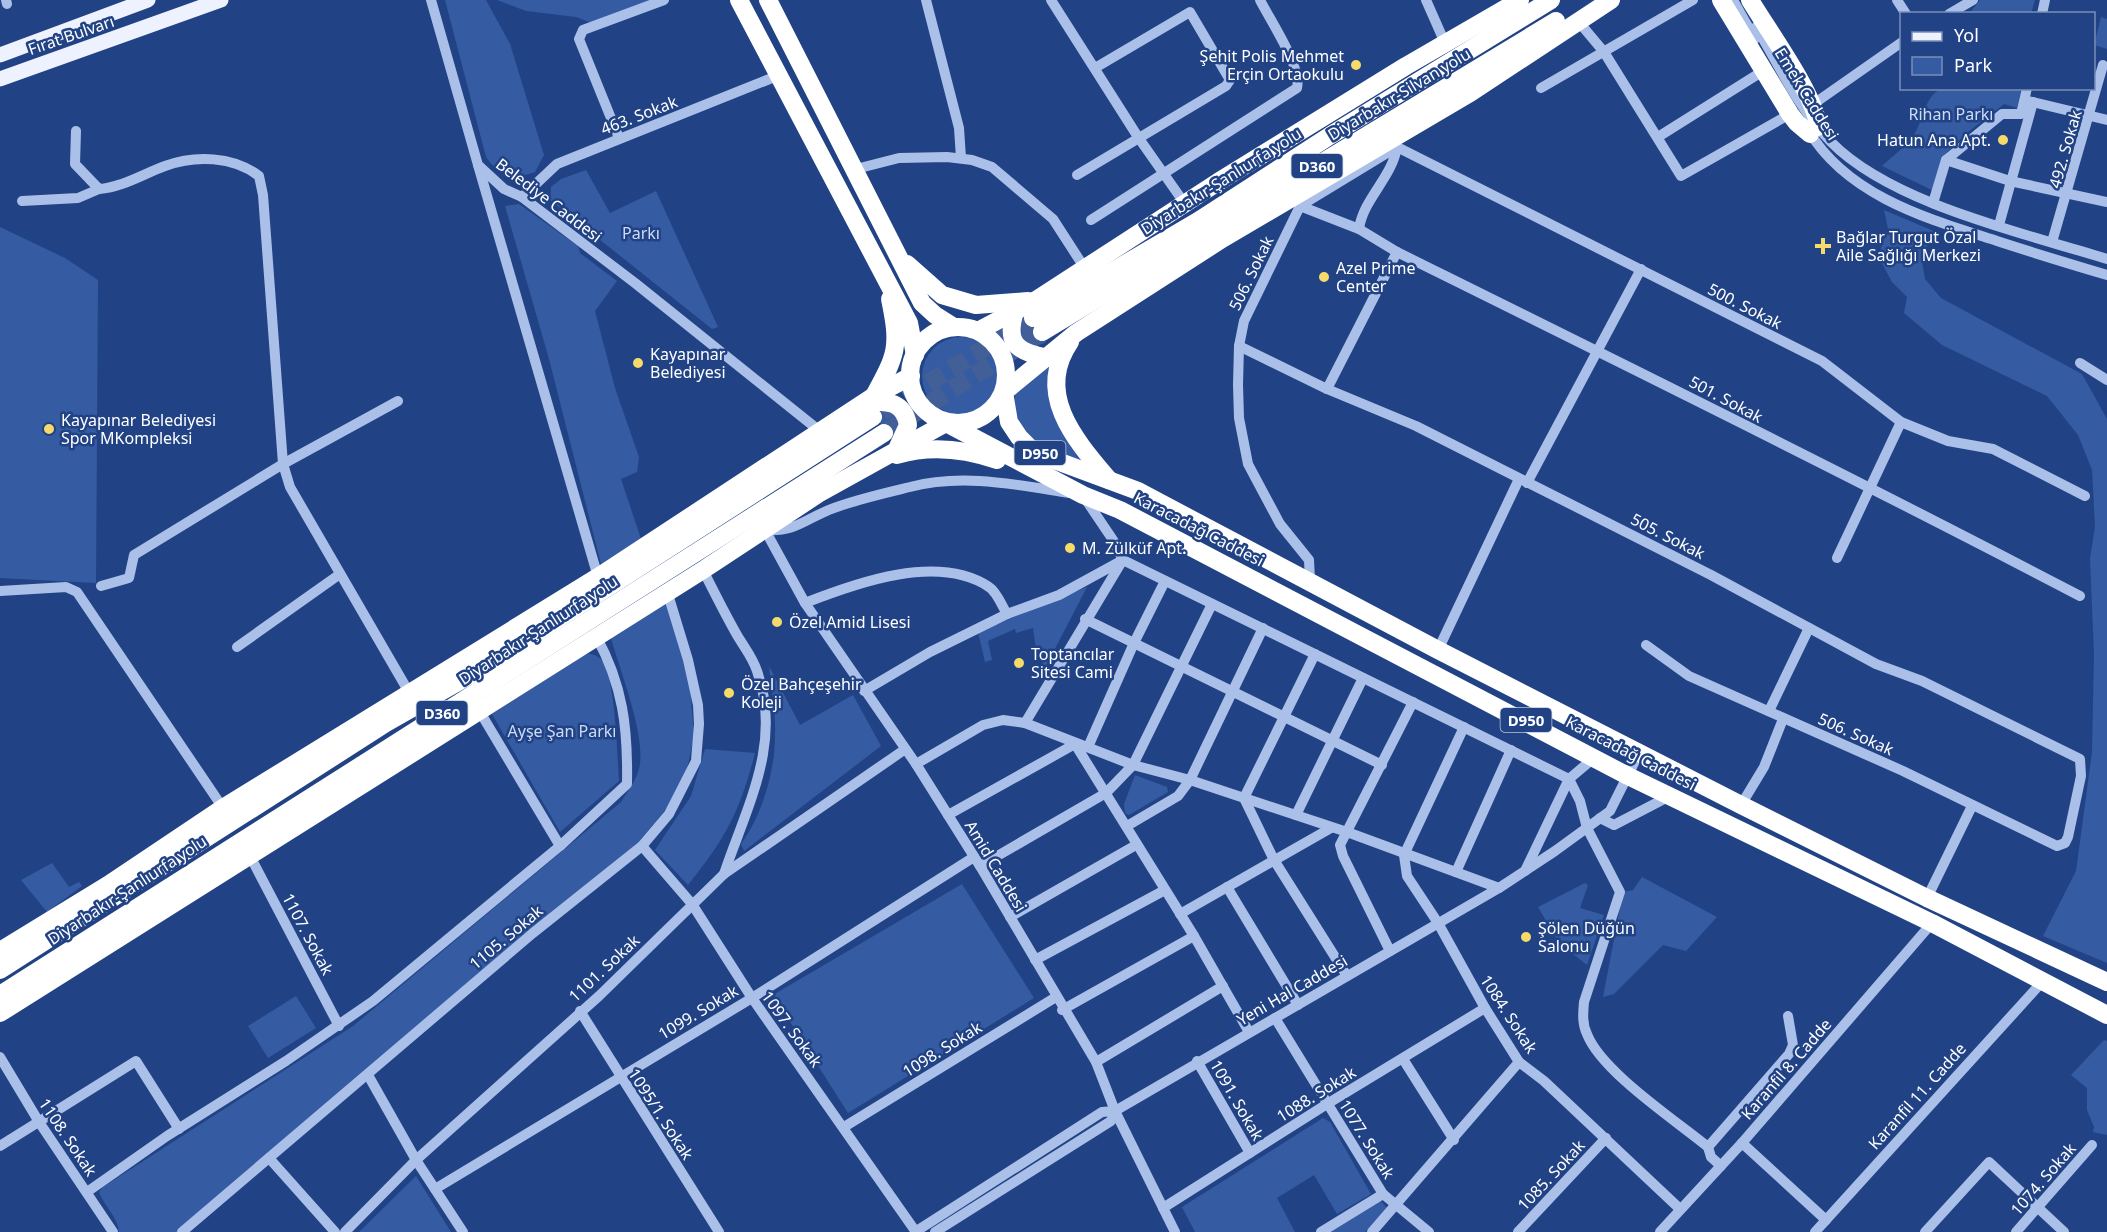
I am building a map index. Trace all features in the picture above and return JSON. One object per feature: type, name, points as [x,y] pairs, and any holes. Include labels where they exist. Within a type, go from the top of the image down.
[{"type":"highway","points":[[739,0],[909,324],[915,355],[911,376],[915,395],[922,407],[946,423]]},
{"type":"highway","points":[[768,0],[856,169],[922,303],[954,327],[978,331],[997,346],[1005,360],[1007,376],[1004,392]]},
{"type":"highway","points":[[1037,317],[1084,267],[1445,43],[1520,0]]},
{"type":"highway","name":"Diyarbakır-Şanlıurfa yolu","points":[[1037,317],[1198,221],[1331,135],[1551,0]]},
{"type":"highway","name":"Diyarbakır-Silvan yolu","points":[[1037,317],[1392,137],[1591,0]]},
{"type":"highway","points":[[0,1013],[480,712],[818,494],[946,423],[974,420],[987,414],[1004,392],[1076,333],[1222,239],[1304,198],[1392,137],[1611,0]]},
{"type":"highway","points":[[1721,0],[1790,114],[1797,123],[1814,131],[1812,105],[1750,0]]},
{"type":"highway","points":[[1331,135],[1479,23]]},
{"type":"highway","points":[[898,256],[942,295],[976,305],[1037,317]]},
{"type":"highway","points":[[871,406],[894,360],[896,348],[896,331],[882,271]]},
{"type":"highway","points":[[978,331],[1015,311],[1037,317]]},
{"type":"highway","points":[[1015,311],[1011,324],[1011,337],[1014,343],[1021,350],[1044,357]]},
{"type":"highway","points":[[915,355],[931,335],[954,327]]},
{"type":"highway","points":[[1076,333],[1059,357],[1057,383],[1059,409],[1075,440],[1110,480]]},
{"type":"highway","points":[[0,951],[108,885],[224,808],[598,577],[821,432],[871,406],[911,376]]},
{"type":"highway","name":"Karacadağ Caddesi","points":[[1004,392],[1009,422],[1030,448],[1058,462],[1138,491],[1310,580],[1438,650],[1741,805],[1927,898],[2107,982]]},
{"type":"highway","points":[[871,406],[890,401],[902,408],[909,425],[897,449]]},
{"type":"highway","name":"Diyarbakır-Şanlıurfa yolu","points":[[0,970],[386,723],[481,669],[871,406]]},
{"type":"highway","name":"Karacadağ Caddesi","points":[[946,423],[1596,756],[1628,776],[1932,923],[2107,1015]]},
{"type":"highway","name":"Diyarbakır-Şanlıurfa yolu","points":[[0,995],[884,433]]},
{"type":"highway","points":[[873,462],[903,453],[937,450],[974,452],[1037,470]]},
{"type":"highway","points":[[481,669],[492,643]]},
{"type":"highway","points":[[516,687],[550,646]]},
{"type":"highway","points":[[1596,756],[1603,745],[1616,740]]},
{"type":"highway","points":[[108,885],[192,847]]},
{"type":"highway","points":[[123,916],[177,902]]},
{"type":"main road","name":"Fırat Bulvarı","points":[[0,55],[148,0]]},
{"type":"main road","name":"Fırat Bulvarı","points":[[0,79],[221,0]]},
{"type":"street","name":"Belediye Caddesi","points":[[431,0],[478,165],[504,189],[522,197],[635,282],[821,432]]},
{"type":"street","points":[[619,138],[579,39],[583,30],[664,0]]},
{"type":"street","points":[[926,0],[959,128],[961,158]]},
{"type":"street","points":[[1051,0],[1138,137],[1185,204]]},
{"type":"street","points":[[1090,220],[1298,88],[1299,82],[1293,63],[1260,0]]},
{"type":"street","points":[[1426,0],[1445,43]]},
{"type":"street","points":[[1541,88],[1693,0]]},
{"type":"street","name":"Emek Caddesi","points":[[1733,0],[1814,131],[1839,166],[1888,202],[1942,224],[2107,275]]},
{"type":"street","name":"Emek Caddesi","points":[[1740,0],[1814,131],[1864,170],[1933,203],[2107,259]]},
{"type":"street","points":[[1952,12],[1973,0]]},
{"type":"street","points":[[1077,175],[1226,86],[1230,80],[1190,12],[1095,68]]},
{"type":"street","points":[[1578,21],[1604,52],[1681,176],[1790,114]]},
{"type":"street","points":[[1812,105],[1900,43]]},
{"type":"street","name":"492. Sokak","points":[[2052,242],[2090,116],[2101,64]]},
{"type":"street","points":[[1658,137],[1763,71]]},
{"type":"street","name":"463. Sokak","points":[[522,197],[557,164],[777,76]]},
{"type":"street","points":[[1999,225],[2029,101],[2027,90]]},
{"type":"street","points":[[2029,101],[2107,120]]},
{"type":"street","points":[[1933,203],[1946,160],[2002,114],[2021,114],[2029,101]]},
{"type":"street","points":[[76,131],[75,164],[99,189]]},
{"type":"street","points":[[1359,229],[1369,203],[1395,162],[1392,137]]},
{"type":"street","name":"500. Sokak","points":[[1392,137],[1822,362],[1901,422],[1948,441],[1993,448],[2085,496]]},
{"type":"street","points":[[856,169],[899,158],[961,158],[992,167],[1053,219],[1084,267]]},
{"type":"street","points":[[22,201],[78,198],[99,189],[114,188],[166,165],[186,160],[225,160],[246,166],[259,176],[263,195],[283,464],[290,487],[410,694]]},
{"type":"street","points":[[1946,160],[2010,181],[2107,202]]},
{"type":"street","points":[[478,165],[598,577]]},
{"type":"street","name":"501. Sokak","points":[[1304,198],[1397,252],[1872,487],[2080,596]]},
{"type":"street","name":"506. Sokak","points":[[1304,198],[1244,321],[1239,346],[1239,418],[1248,464],[1280,524],[1309,560],[1310,580]]},
{"type":"street","points":[[1327,389],[1397,252]]},
{"type":"street","points":[[1438,650],[1523,481],[1641,269]]},
{"type":"street","name":"505. Sokak","points":[[1239,346],[1327,389],[1416,426],[1712,575],[1885,669],[1922,681],[2080,759],[2081,776],[2068,837],[2065,843],[2057,846]]},
{"type":"street","points":[[2080,363],[2107,380]]},
{"type":"street","points":[[101,586],[129,578],[134,555],[283,464],[398,401]]},
{"type":"street","points":[[1837,558],[1901,422]]},
{"type":"street","points":[[765,530],[786,531],[833,508],[912,486],[944,481],[978,479],[1083,495],[1113,540],[1123,560],[1569,779],[1580,801],[1587,828],[1620,892],[1584,1002],[1583,1020],[1587,1035],[1603,1061],[1708,1147],[1711,1157],[1721,1166]]},
{"type":"street","name":"Amid Caddesi","points":[[765,530],[805,603],[903,750],[915,764],[977,861],[1062,1010],[1096,1062],[1113,1116],[1176,1232]]},
{"type":"street","points":[[864,691],[930,652],[1007,614],[1059,595],[1123,560]]},
{"type":"street","points":[[1025,723],[1085,619],[1123,560]]},
{"type":"street","points":[[703,570],[757,670],[766,723],[762,765],[754,796],[724,874]]},
{"type":"street","points":[[805,603],[848,586],[913,572],[953,575],[991,588],[1007,614]]},
{"type":"street","points":[[237,647],[340,574]]},
{"type":"street","points":[[1088,747],[1134,643],[1165,581]]},
{"type":"street","points":[[0,591],[66,587],[76,592],[224,808]]},
{"type":"street","name":"1105. Sokak","points":[[182,1232],[533,933],[642,846],[669,814],[696,761],[698,705],[688,660],[667,591]]},
{"type":"street","name":"1099. Sokak","points":[[435,1189],[977,861],[1106,793],[1134,765],[1212,604]]},
{"type":"street","points":[[1085,619],[1382,765]]},
{"type":"street","points":[[1127,826],[1178,796],[1190,780],[1263,628]]},
{"type":"street","points":[[1769,711],[1809,628]]},
{"type":"street","points":[[87,1192],[179,1129],[339,1026],[373,1001],[560,846],[627,784],[628,739],[618,682],[596,636]]},
{"type":"street","name":"506. Sokak","points":[[1646,645],[1689,676],[1903,771],[2057,846]]},
{"type":"street","points":[[1244,798],[1315,654]]},
{"type":"street","points":[[1296,815],[1334,742],[1363,678]]},
{"type":"street","points":[[1390,951],[1340,846],[1413,702]]},
{"type":"street","points":[[480,712],[560,846]]},
{"type":"street","points":[[1741,805],[1764,767],[1783,719]]},
{"type":"street","points":[[915,764],[983,725],[1003,720],[1025,723],[1134,765],[1190,780],[1347,832],[1404,855],[1499,888]]},
{"type":"street","points":[[1404,855],[1464,727]]},
{"type":"street","points":[[1076,744],[1194,936],[1249,1032]]},
{"type":"street","points":[[948,816],[1076,744]]},
{"type":"street","name":"1101. Sokak","points":[[345,1232],[417,1160],[599,996],[724,874],[903,750]]},
{"type":"street","points":[[1456,872],[1511,750]]},
{"type":"street","name":"Yeni Hal Caddesi","points":[[935,1232],[1197,1061],[1524,873],[1610,811],[1634,763],[1634,750]]},
{"type":"street","points":[[1524,873],[1569,779],[1596,756]]},
{"type":"street","points":[[1600,818],[1614,825],[1664,799],[1667,794]]},
{"type":"street","points":[[1244,798],[1274,860],[1347,976]]},
{"type":"street","points":[[1927,898],[1972,806]]},
{"type":"street","points":[[1180,914],[1331,828]]},
{"type":"street","points":[[1010,917],[1136,845]]},
{"type":"street","name":"1097. Sokak","points":[[642,846],[692,904],[752,998],[915,1232]]},
{"type":"street","name":"1084. Sokak","points":[[1404,855],[1407,876],[1438,923],[1485,1008],[1519,1062],[1606,1138],[1680,1209]]},
{"type":"street","name":"1107. Sokak","points":[[250,856],[339,1026]]},
{"type":"street","points":[[1227,887],[1298,1005]]},
{"type":"street","points":[[1035,960],[1165,890]]},
{"type":"street","name":"Karanfil 8. Cadde","points":[[1660,1232],[1742,1143],[1932,923]]},
{"type":"street","points":[[1062,1010],[1194,936]]},
{"type":"street","name":"Karanfil 11. Cadde","points":[[1815,1232],[2043,981]]},
{"type":"street","points":[[1096,1062],[1223,986]]},
{"type":"street","name":"1098. Sokak","points":[[844,1127],[1056,997]]},
{"type":"street","name":"1088. Sokak","points":[[1163,1208],[1327,1104],[1485,1008]]},
{"type":"street","name":"1095/1. Sokak","points":[[580,1011],[719,1232]]},
{"type":"street","points":[[1708,1147],[1789,1054],[1793,1045],[1788,1016]]},
{"type":"street","name":"1077. Sokak","points":[[1275,1018],[1383,1194],[1428,1232]]},
{"type":"street","name":"1108. Sokak","points":[[0,1057],[39,1122],[114,1232]]},
{"type":"street","points":[[1403,1059],[1454,1140]]},
{"type":"street","points":[[0,1146],[136,1061],[179,1129]]},
{"type":"street","name":"1091. Sokak","points":[[1197,1061],[1250,1153]]},
{"type":"street","points":[[1372,1232],[1454,1140],[1519,1062]]},
{"type":"street","points":[[368,1075],[417,1160],[463,1232]]},
{"type":"street","points":[[915,1232],[1102,1112],[1113,1116]]},
{"type":"street","name":"1085. Sokak","points":[[1518,1232],[1606,1138]]},
{"type":"street","points":[[1742,1143],[1826,1220]]},
{"type":"street","name":"1074. Sokak","points":[[2016,1232],[2092,1145]]},
{"type":"street","points":[[269,1158],[335,1232]]},
{"type":"street","points":[[1925,1232],[1989,1162],[2064,1232]]},
{"type":"street","points":[[1321,1232],[1383,1194]]},
{"type":"green space","points":[[445,0],[486,0],[510,44],[544,155],[535,172],[520,176],[507,175],[496,168],[486,157]]},
{"type":"green space","points":[[497,0],[653,0],[592,23],[576,17],[526,11]]},
{"type":"green space","points":[[1980,0],[2035,0],[2031,12],[1971,12]]},
{"type":"green space","points":[[2101,17],[2107,19],[2107,49],[2095,45]]},
{"type":"green space","name":"Rihan Parkı","points":[[1939,90],[2021,90],[2017,108],[2004,104],[1947,152],[1936,192],[1882,166],[1911,139],[1934,94]]},
{"type":"green space","name":"Parkı","points":[[586,170],[610,213],[656,191],[718,327],[712,329],[550,200],[551,187],[561,179]]},
{"type":"green space","points":[[519,204],[578,246],[580,253],[617,281],[595,311],[615,388],[639,457],[637,472],[621,479],[641,539],[601,564],[549,359],[505,206]]},
{"type":"green space","points":[[1884,210],[1936,232],[1921,256],[1925,279],[1941,298],[2082,374],[2107,419],[2107,963],[2043,936],[2076,871],[2092,752],[2094,654],[2090,559],[2095,526],[2092,470],[2078,435],[2047,396],[1942,345],[1904,313],[1907,297],[1892,282],[1878,256],[1888,229]]},
{"type":"green space","name":"Kayapınar Belediyesi Spor MKompleksi","points":[[0,227],[65,258],[98,280],[96,583],[0,578]]},
{"type":"green space","points":[[1028,313],[1046,342],[1032,346],[1024,342],[1020,325],[1021,318]]},
{"type":"green space","points":[[961,337],[976,340],[989,348],[997,361],[1000,376],[997,391],[989,404],[976,412],[961,415],[946,412],[933,404],[925,391],[922,376],[925,361],[933,348],[946,340]]},
{"type":"green space","points":[[1051,360],[1056,406],[1063,431],[1077,456],[1088,469],[1048,450],[1027,433],[1020,423],[1015,394]]},
{"type":"green space","points":[[871,409],[891,410],[897,417],[899,428],[891,439]]},
{"type":"green space","points":[[1087,587],[1045,668],[1036,650],[1033,628],[1016,633],[1015,629],[988,641],[992,660],[985,662],[978,632]]},
{"type":"green space","points":[[666,604],[690,685],[694,736],[685,779],[670,804],[637,844],[177,1232],[119,1232],[116,1221],[99,1192],[103,1187],[353,1026],[621,802],[637,774],[640,756],[636,723],[611,638]]},
{"type":"green space","name":"Ayşe Şan Parkı","points":[[585,653],[600,658],[607,670],[615,718],[619,781],[560,832],[492,714]]},
{"type":"green space","points":[[769,666],[800,725],[853,695],[881,746],[744,851],[741,844],[761,807],[773,764],[775,727]]},
{"type":"green space","points":[[705,749],[755,753],[744,791],[730,823],[712,853],[688,885],[655,850],[691,796]]},
{"type":"green space","points":[[1135,775],[1167,787],[1168,792],[1129,815],[1125,813],[1124,804]]},
{"type":"green space","points":[[52,863],[69,887],[79,882],[82,886],[47,912],[21,880]]},
{"type":"green space","points":[[1642,877],[1717,917],[1686,951],[1663,945],[1614,994],[1603,997],[1623,892],[1633,890]]},
{"type":"green space","points":[[1585,883],[1588,885],[1580,908],[1604,915],[1587,965],[1559,943],[1538,907]]},
{"type":"green space","points":[[962,884],[1034,998],[848,1113],[773,995]]},
{"type":"green space","points":[[296,996],[316,1028],[268,1058],[248,1026]]},
{"type":"green space","points":[[2104,1040],[2107,1041],[2107,1135],[2093,1132],[2094,1127],[2087,1110],[2087,1088],[2071,1075]]},
{"type":"green space","points":[[1323,1118],[1330,1122],[1371,1194],[1337,1214],[1314,1175],[1277,1198],[1295,1232],[1195,1232],[1182,1207]]},
{"type":"green space","points":[[416,1176],[451,1232],[359,1232]]},
{"type":"green space","points":[[1381,1201],[1388,1209],[1365,1232],[1330,1232]]},
{"type":"tunnel","points":[[882,412],[1033,318]]},
{"type":"tunnel","points":[[884,433],[1042,332]]},
{"type":"place","name":"Şehit Polis Mehmet Erçin Ortaokulu","points":[[1356,65]]},
{"type":"place","name":"Hatun Ana Apt.","points":[[2003,140]]},
{"type":"place","name":"Bağlar Turgut Özal Aile Sağlığı Merkezi","points":[[1823,246]]},
{"type":"place","name":"Azel Prime Center","points":[[1324,277]]},
{"type":"place","name":"Kayapınar Belediyesi","points":[[638,363]]},
{"type":"place","name":"Kayapınar Belediyesi Spor MKompleksi","points":[[49,429]]},
{"type":"place","name":"M. Zülküf Apt.","points":[[1070,548]]},
{"type":"place","name":"Özel Amid Lisesi","points":[[777,622]]},
{"type":"place","name":"Toptancılar Sitesi Cami","points":[[1019,663]]},
{"type":"place","name":"Özel Bahçeşehir Koleji","points":[[729,693]]},
{"type":"place","name":"Şölen Düğün Salonu","points":[[1526,937]]}]
